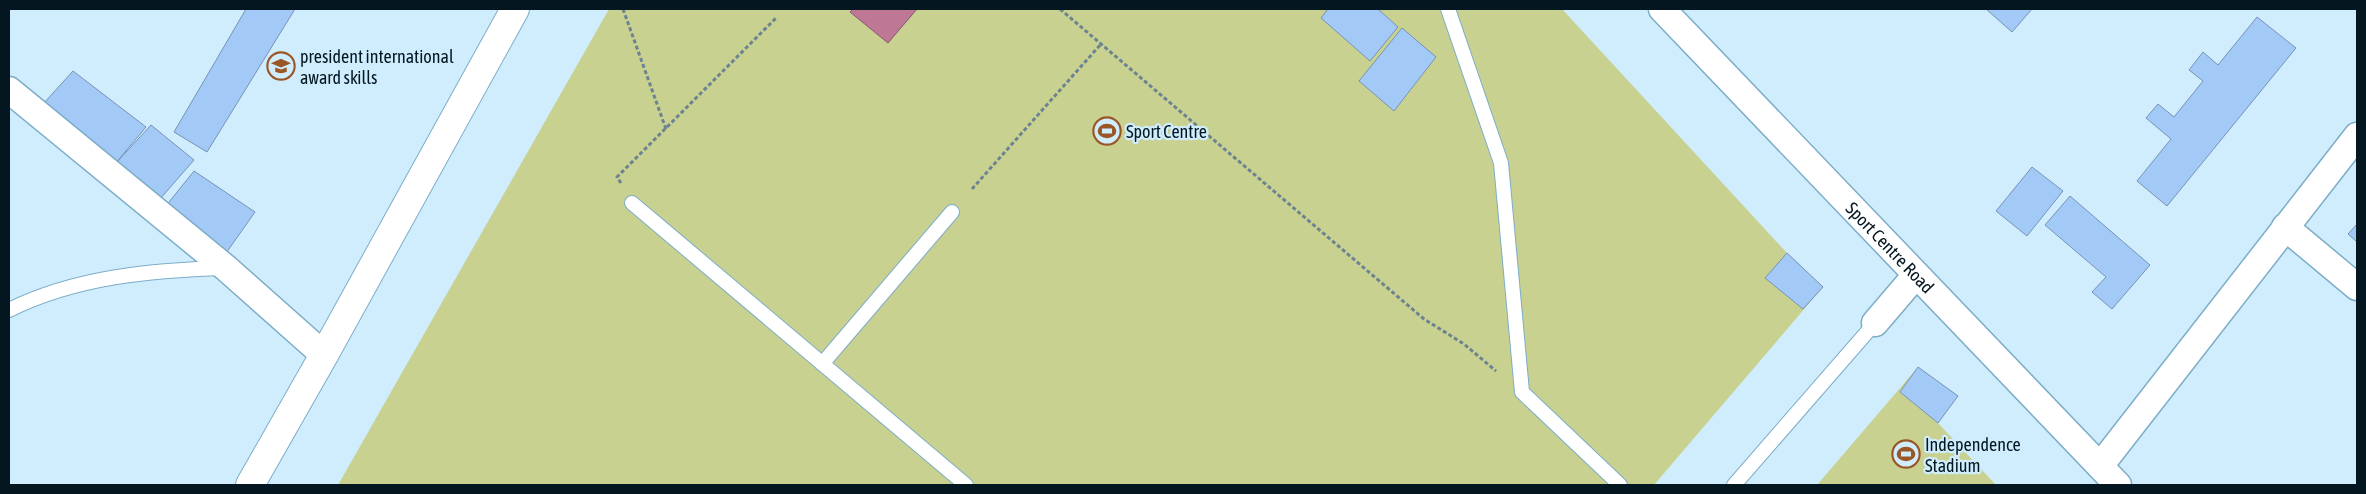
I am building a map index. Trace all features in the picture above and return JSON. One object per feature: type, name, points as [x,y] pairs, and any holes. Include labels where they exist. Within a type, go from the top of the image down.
[{"type":"street","points":[[250,485],[515,9]]},
{"type":"street","name":"Sport Centre Road","points":[[1662,9],[2118,485]]},
{"type":"street","points":[[9,90],[226,268],[324,355]]},
{"type":"street","points":[[2100,466],[2357,136]]},
{"type":"street","points":[[2285,227],[2357,287]]},
{"type":"street","points":[[1875,323],[1916,275]]},
{"type":"lane","points":[[1448,9],[1501,163],[1522,392],[1620,485]]},
{"type":"lane","points":[[632,204],[966,485]]},
{"type":"lane","points":[[822,364],[952,212]]},
{"type":"lane","points":[[9,310],[61,288],[169,270],[226,268]]},
{"type":"lane","points":[[1734,485],[1875,323]]},
{"type":"path","points":[[623,9],[666,129]]},
{"type":"path","points":[[1060,9],[1424,319],[1464,344],[1522,392]]},
{"type":"path","points":[[632,204],[618,178],[777,17]]},
{"type":"path","points":[[972,189],[1100,44]]},
{"type":"green space","name":"Sport Centre","points":[[609,9],[1562,9],[1787,253],[1823,287],[1654,485],[338,485]]},
{"type":"green space","name":"Independence Stadium","points":[[1918,367],[1958,396],[1938,423],[1996,485],[1817,485]]},
{"type":"shaded area","points":[[853,9],[917,9],[888,43],[850,12]]},
{"type":"building","points":[[246,9],[295,9],[207,152],[174,132]]},
{"type":"building","points":[[1328,9],[1378,9],[1398,27],[1370,61],[1321,18]]},
{"type":"building","points":[[1986,9],[2032,9],[2012,32]]},
{"type":"building","points":[[2257,17],[2296,48],[2167,206],[2137,181],[2171,139],[2146,118],[2158,104],[2174,117],[2203,81],[2189,70],[2203,52],[2218,65]]},
{"type":"building","points":[[1402,28],[1436,57],[1394,111],[1359,81]]},
{"type":"building","points":[[73,71],[146,127],[115,164],[44,103]]},
{"type":"building","points":[[151,125],[194,160],[160,199],[115,164]]},
{"type":"building","points":[[2032,167],[2063,191],[2027,236],[1996,211]]},
{"type":"building","points":[[194,171],[255,212],[224,256],[165,207]]},
{"type":"building","points":[[2070,196],[2150,265],[2112,309],[2092,292],[2106,277],[2045,225]]},
{"type":"building","points":[[2357,224],[2357,242],[2348,234]]},
{"type":"building","points":[[1787,253],[1823,287],[1803,309],[1765,278]]},
{"type":"building","points":[[1918,367],[1958,396],[1938,423],[1900,392]]},
{"type":"place","name":"president international award skills","points":[[281,66]]},
{"type":"place","name":"Sport Centre","points":[[1107,131]]},
{"type":"place","name":"Independence Stadium","points":[[1906,454]]}]
